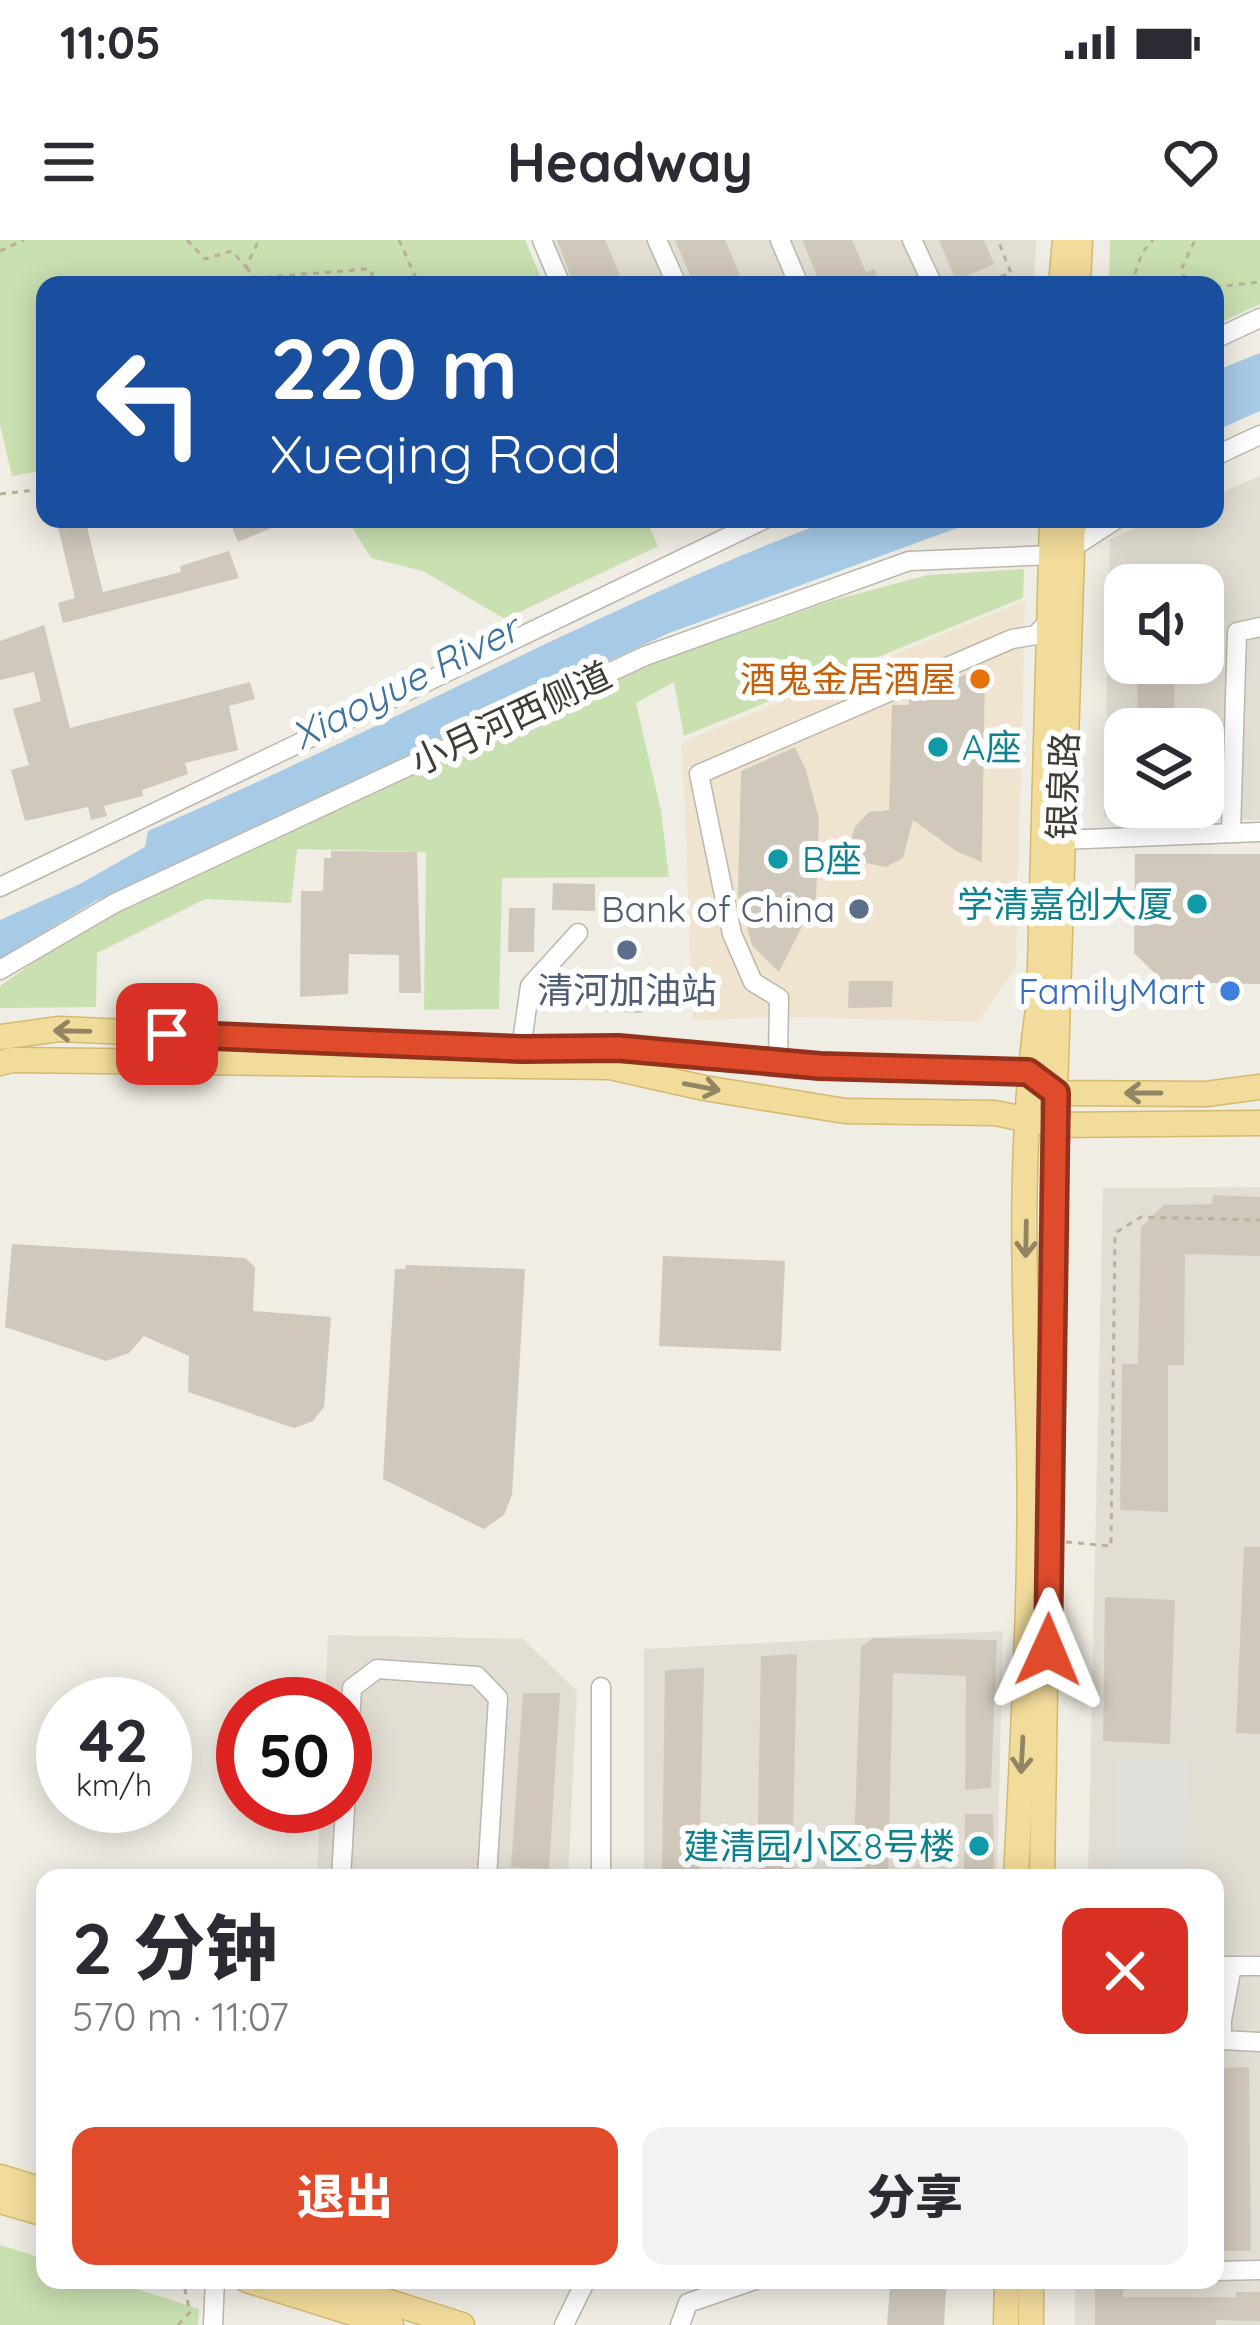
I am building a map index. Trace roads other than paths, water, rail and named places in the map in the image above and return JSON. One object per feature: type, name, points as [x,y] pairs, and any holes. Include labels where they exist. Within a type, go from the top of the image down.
[{"type":"main road","points":[[1061,276],[1065,240]]},
{"type":"main road","points":[[1078,276],[1080,240]]},
{"type":"main road","name":"银泉路","points":[[1041,1124],[1028,1072],[1039,1004],[1050,620],[1062,535]]},
{"type":"main road","name":"银泉路","points":[[1041,1124],[1056,1093],[1062,535]]},
{"type":"main road","points":[[0,1037],[58,1029],[521,1049],[618,1048],[778,1062],[1028,1072],[1056,1093],[1206,1094],[1260,1087]]},
{"type":"main road","points":[[0,1063],[610,1067],[845,1111],[995,1113],[1041,1124],[1260,1123]]},
{"type":"main road","points":[[1041,1124],[1050,1540],[1042,1869]]},
{"type":"main road","points":[[1016,1869],[1028,1627],[1024,1330],[1041,1124]]},
{"type":"main road","points":[[0,2177],[36,2188]]},
{"type":"main road","points":[[0,2201],[36,2211]]},
{"type":"main road","points":[[276,2289],[391,2325]]},
{"type":"main road","points":[[348,2289],[462,2325]]},
{"type":"main road","points":[[1006,2289],[1006,2325]]},
{"type":"main road","points":[[1031,2289],[1031,2325]]},
{"type":"street","points":[[542,240],[557,276]]},
{"type":"street","points":[[658,240],[673,276]]},
{"type":"street","points":[[780,240],[795,276]]},
{"type":"street","points":[[913,240],[928,276]]},
{"type":"street","points":[[1224,335],[1260,318]]},
{"type":"street","points":[[1224,452],[1260,435]]},
{"type":"street","points":[[0,887],[746,528]]},
{"type":"street","name":"小月河西侧道","points":[[0,970],[115,903],[645,656],[909,561],[1062,535]]},
{"type":"street","points":[[778,1062],[779,998],[753,982],[732,934],[699,774],[1012,639],[1036,635],[1050,620]]},
{"type":"street","points":[[1231,832],[1237,632],[1260,627]]},
{"type":"street","points":[[1061,840],[1260,832]]},
{"type":"street","points":[[521,1049],[530,986],[578,933]]},
{"type":"street","points":[[342,1869],[352,1688],[376,1669],[476,1676],[498,1698],[488,1869]]},
{"type":"street","points":[[601,1687],[601,1869]]},
{"type":"street","points":[[1224,1966],[1260,1966]]},
{"type":"street","points":[[1224,2039],[1260,2042]]},
{"type":"street","points":[[1224,2271],[1260,2270]]},
{"type":"street","points":[[213,2325],[215,2289]]},
{"type":"street","points":[[564,2325],[582,2289]]},
{"type":"street","points":[[680,2325],[688,2303],[728,2289]]},
{"type":"water","points":[[1260,353],[1260,411],[1224,427],[1224,367]]},
{"type":"water","points":[[811,528],[957,528],[669,633],[94,902],[0,959],[0,920],[80,884],[145,847],[148,831]]},
{"type":"place","name":"酒鬼金居酒屋","points":[[980,679]]},
{"type":"place","name":"A座","points":[[938,747]]},
{"type":"place","name":"B座","points":[[778,859]]},
{"type":"place","name":"学清嘉创大厦","points":[[1197,904]]},
{"type":"place","name":"Bank of China","points":[[859,909]]},
{"type":"place","name":"清河加油站","points":[[627,950]]},
{"type":"place","name":"FamilyMart","points":[[1230,991]]},
{"type":"place","name":"建清园小区8号楼","points":[[979,1846]]},
{"type":"water label","name":"Xiaoyue River","points":[[405,682]]}]
